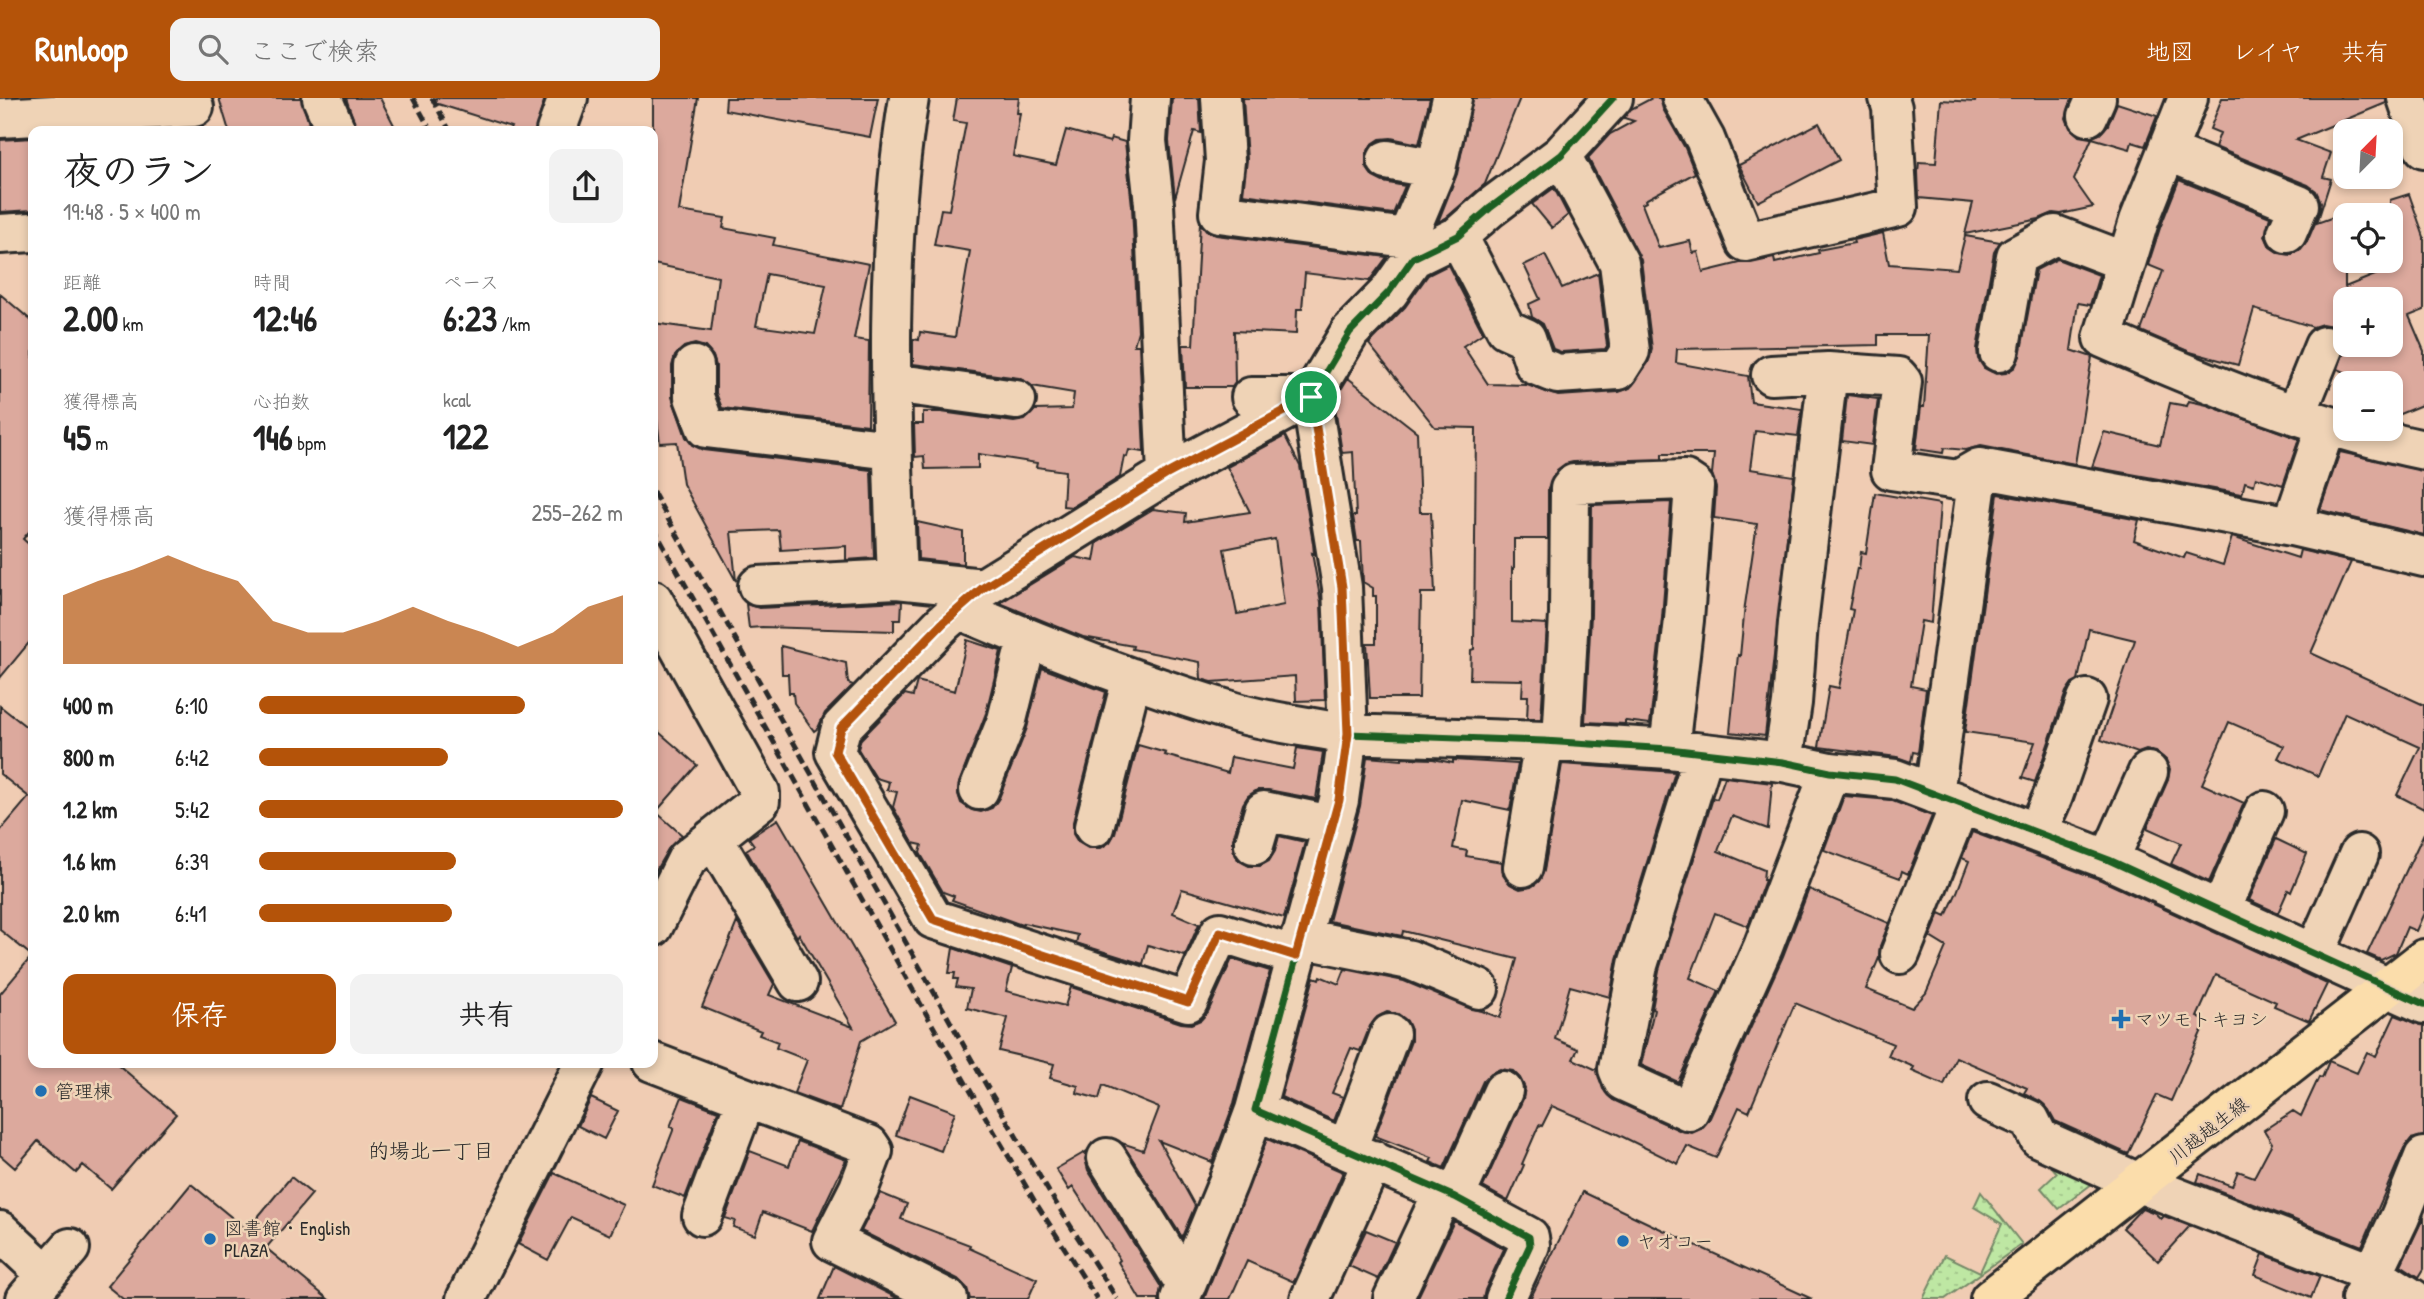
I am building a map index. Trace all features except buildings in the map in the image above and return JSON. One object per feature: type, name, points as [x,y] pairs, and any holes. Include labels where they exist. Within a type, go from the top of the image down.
[{"type":"main road","name":"川越越生線","points":[[1990,1299],[2424,960]]},
{"type":"street","points":[[321,98],[334,126]]},
{"type":"street","points":[[558,126],[568,98]]},
{"type":"street","points":[[897,579],[891,383],[894,228],[900,180],[900,150],[909,98]]},
{"type":"street","points":[[1150,98],[1147,141],[1154,204],[1167,474]]},
{"type":"street","points":[[1221,98],[1225,161],[1219,213],[1410,248],[1458,236],[1490,208],[1561,155],[1613,98]]},
{"type":"street","points":[[1452,98],[1436,169],[1410,248],[1389,292],[1350,332],[1311,397],[1167,474],[970,598],[841,728],[835,752],[933,919],[1188,1002],[1220,932],[1298,947],[1410,960],[1479,989]]},
{"type":"street","points":[[1682,98],[1705,139],[1746,242],[1898,207],[1892,108],[1889,98]]},
{"type":"street","points":[[2188,98],[2139,221],[2103,338],[2211,385],[2311,420],[2424,450]]},
{"type":"street","points":[[2407,98],[2424,148]]},
{"type":"street","points":[[0,118],[195,112]]},
{"type":"street","points":[[2167,151],[2299,205],[2287,233]]},
{"type":"street","points":[[1458,236],[1506,329],[1526,338],[1535,365],[1557,374],[1618,370],[1630,351],[1619,263],[1561,155]]},
{"type":"street","points":[[1387,160],[1436,169]]},
{"type":"street","points":[[0,234],[28,232]]},
{"type":"street","points":[[1999,352],[2016,256],[2055,235],[2126,262]]},
{"type":"street","points":[[2292,526],[2324,346]]},
{"type":"street","points":[[694,366],[694,397],[705,428],[892,450]]},
{"type":"street","points":[[1772,375],[1828,372],[1898,377],[1902,382],[1891,470],[1958,480],[1979,468],[2292,526],[2424,557]]},
{"type":"street","points":[[1783,762],[1792,703],[1798,622],[1828,372]]},
{"type":"street","points":[[891,383],[1016,400]]},
{"type":"street","points":[[1251,397],[1311,397]]},
{"type":"street","points":[[1183,1292],[1255,1110],[1339,800],[1348,734],[1342,587],[1311,397]]},
{"type":"street","points":[[1900,954],[1947,799],[1979,468]]},
{"type":"street","points":[[1523,867],[1553,742],[1569,615],[1570,489],[1574,484],[1685,480],[1695,486],[1684,620],[1687,751],[1638,965],[1618,1069],[1623,1081],[1689,1111],[1763,947],[1830,772]]},
{"type":"street","points":[[758,586],[897,579],[970,598],[1027,639],[1132,678],[1240,714],[1348,734],[1553,742],[1687,751],[1895,779],[2109,860],[2424,1004]]},
{"type":"street","points":[[658,609],[760,792],[760,801],[687,859],[658,917]]},
{"type":"street","points":[[979,790],[1007,720],[1027,639]]},
{"type":"street","points":[[1094,827],[1132,678]]},
{"type":"street","points":[[2037,832],[2053,796],[2087,699]]},
{"type":"street","points":[[2109,860],[2148,772]]},
{"type":"street","points":[[1254,845],[1264,811],[1332,825]]},
{"type":"street","points":[[2221,910],[2264,811]]},
{"type":"street","points":[[713,838],[798,982]]},
{"type":"street","points":[[2315,953],[2359,854]]},
{"type":"street","points":[[1310,1299],[1360,1154],[1390,1034]]},
{"type":"street","points":[[658,1064],[869,1145],[873,1151],[859,1188],[832,1241],[948,1299]]},
{"type":"street","points":[[466,1299],[582,1068]]},
{"type":"street","points":[[1393,1299],[1503,1091]]},
{"type":"street","points":[[702,1216],[746,1098]]},
{"type":"street","points":[[1988,1101],[2030,1120],[2039,1138],[2368,1286],[2413,1299]]},
{"type":"street","points":[[1255,1110],[1449,1195],[1529,1237],[1530,1245],[1505,1299]]},
{"type":"street","points":[[1107,1158],[1183,1292]]},
{"type":"street","points":[[2368,1286],[2412,1225],[2423,1164]]},
{"type":"street","points":[[0,1231],[48,1274]]},
{"type":"green space","points":[[2041,1154],[2097,1180],[2059,1209],[2041,1188],[2057,1173]]},
{"type":"green space","points":[[1981,1192],[2022,1244],[1945,1299],[1923,1299],[1945,1255],[1980,1272],[2002,1224],[1974,1207]]},
{"type":"railway","points":[[413,98],[428,126]]},
{"type":"railway","points":[[432,98],[447,126]]},
{"type":"railway","points":[[658,501],[982,1078],[1049,1192],[1117,1299]]},
{"type":"railway","points":[[658,536],[946,1049],[1034,1200],[1097,1299]]},
{"type":"cycle path","points":[[1296,956],[1220,932],[1188,1002],[933,919],[835,752],[841,728],[943,623],[983,588],[1167,474],[1311,397],[1350,332],[1389,292],[1413,258],[1458,236],[1490,208],[1561,155],[1613,98]]},
{"type":"cycle path","points":[[1505,1299],[1530,1245],[1529,1237],[1455,1197],[1255,1110],[1339,800],[1348,734],[1544,741],[1669,749],[1783,762],[1830,772],[1895,779],[2109,860],[2424,1004]]},
{"type":"place","name":"マツモトキヨシ","points":[[2121,1019]]},
{"type":"place","name":"管理棟","points":[[41,1091]]},
{"type":"place","name":"図書館・English PLAZA","points":[[210,1239]]},
{"type":"place","name":"ヤオコー","points":[[1623,1241]]},
{"type":"district","name":"的場北一丁目","points":[[431,1151]]},
{"type":"route","points":[[1311,397],[1342,587],[1348,734],[1339,800],[1296,956],[1220,932],[1188,1002],[933,919],[835,752],[841,728],[943,623],[983,588],[1167,474],[1311,397]]}]
